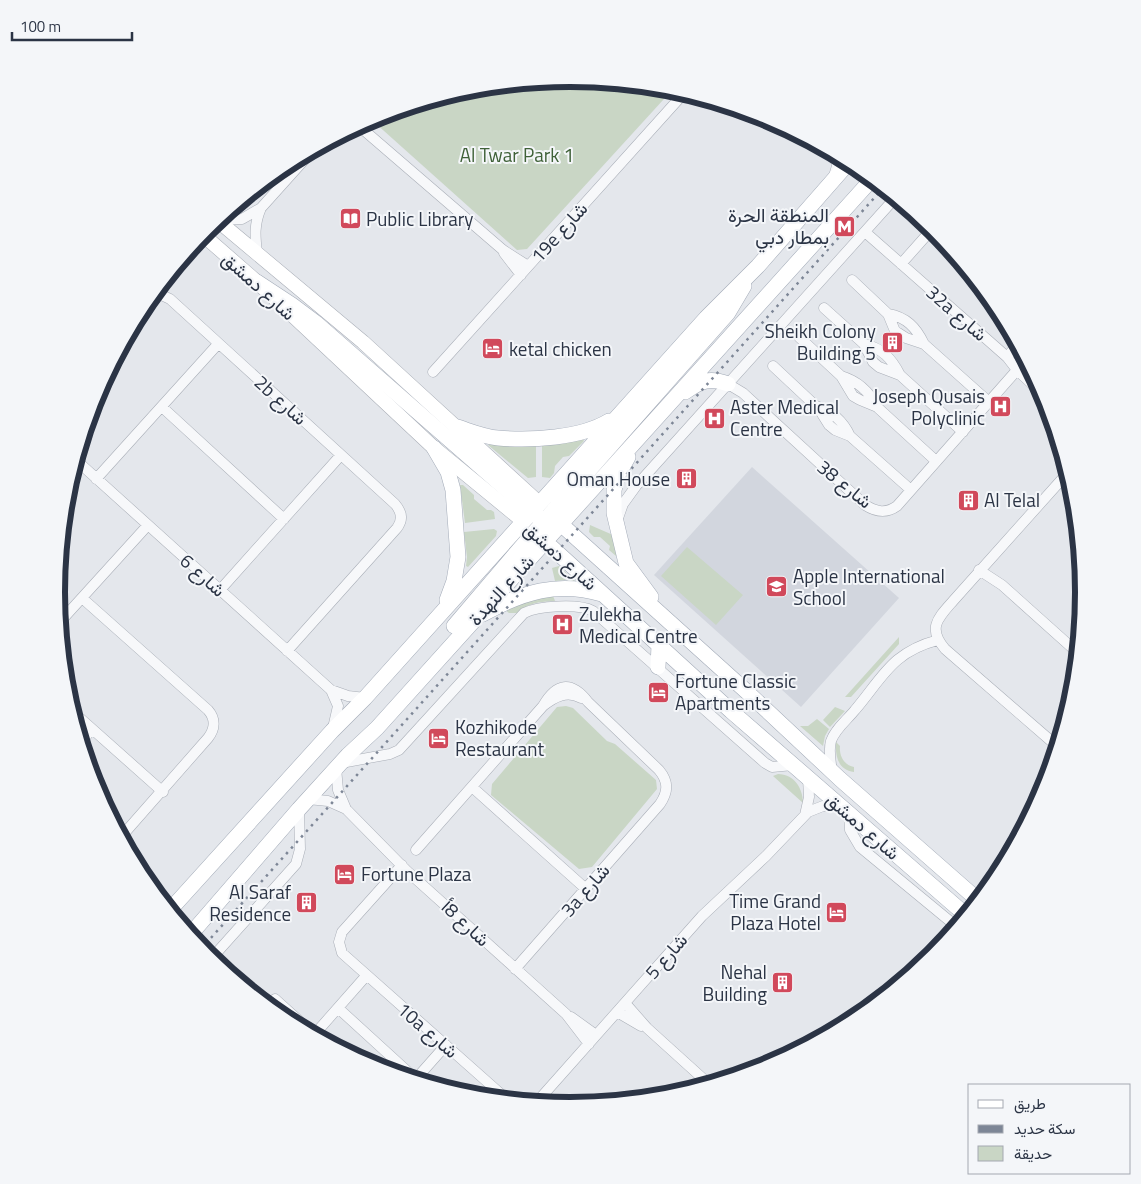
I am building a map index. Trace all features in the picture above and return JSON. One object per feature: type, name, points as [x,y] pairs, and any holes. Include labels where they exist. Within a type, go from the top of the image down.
[{"type":"main road","name":"شارع النهدة","points":[[195,930],[303,804],[377,728],[473,619],[621,413],[718,305],[749,276],[844,168]]},
{"type":"main road","name":"شارع النهدة","points":[[174,906],[332,731],[365,698],[441,612],[640,436],[867,183]]},
{"type":"main road","name":"شارع دمشق","points":[[224,225],[363,342],[457,427],[604,595],[793,765],[962,912]]},
{"type":"main road","name":"شارع دمشق","points":[[209,240],[257,282],[434,448],[542,522],[665,619],[832,772],[974,897]]},
{"type":"main road","points":[[342,762],[369,725],[542,522],[728,313],[739,297],[749,276]]},
{"type":"main road","points":[[257,282],[316,323],[542,522]]},
{"type":"main road","points":[[668,405],[695,386],[706,381],[718,380],[728,384]]},
{"type":"main road","points":[[457,427],[488,437],[539,438],[591,430],[621,413]]},
{"type":"main road","points":[[640,436],[621,469],[616,482],[613,506],[624,558],[628,567],[665,619]]},
{"type":"main road","points":[[434,448],[444,463],[451,481],[458,557],[454,581],[441,612]]},
{"type":"main road","points":[[473,619],[500,605],[534,592],[574,588],[604,595]]},
{"type":"main road","points":[[658,668],[659,645]]},
{"type":"street","name":"19e شارع","points":[[433,372],[679,99]]},
{"type":"street","points":[[366,130],[503,250],[528,266]]},
{"type":"street","points":[[832,182],[837,166],[836,162]]},
{"type":"street","points":[[229,220],[242,219],[261,208],[298,167]]},
{"type":"street","points":[[616,522],[624,504],[636,486],[892,202]]},
{"type":"street","points":[[257,253],[255,229],[261,208]]},
{"type":"street","name":"32a شارع","points":[[865,232],[1007,357],[1017,370],[1029,379]]},
{"type":"street","points":[[901,264],[927,234]]},
{"type":"street","points":[[503,250],[521,275]]},
{"type":"street","points":[[852,280],[888,314],[893,327],[898,333],[924,344],[989,402]]},
{"type":"street","name":"2b شارع","points":[[161,295],[170,299],[396,504],[401,515],[397,528],[287,651]]},
{"type":"street","points":[[824,308],[864,344],[870,359],[875,364],[900,375],[963,432]]},
{"type":"street","points":[[888,314],[900,317],[911,324],[919,333],[924,344]]},
{"type":"street","points":[[799,337],[841,376],[853,396],[877,407],[936,461]]},
{"type":"street","points":[[96,478],[218,344]]},
{"type":"street","points":[[864,344],[876,347],[886,354],[900,375]]},
{"type":"street","points":[[1007,357],[1014,349]]},
{"type":"street","points":[[773,366],[816,406],[829,425],[835,430],[850,436],[911,490]]},
{"type":"street","name":"شارع 38","points":[[728,384],[743,393],[869,508],[881,511],[890,510],[897,506],[1017,370]]},
{"type":"street","points":[[162,407],[284,519]]},
{"type":"street","points":[[220,590],[341,455]]},
{"type":"street","name":"شارع 6","points":[[81,465],[331,690],[348,696],[365,698]]},
{"type":"street","points":[[1052,743],[949,653],[938,640],[935,629],[940,615],[1063,479]]},
{"type":"street","points":[[66,616],[148,525]]},
{"type":"street","points":[[982,567],[1073,649]]},
{"type":"street","points":[[82,598],[208,710],[212,714],[214,724],[208,738],[126,832]]},
{"type":"street","points":[[342,762],[390,754],[399,750],[512,625],[528,611],[559,607],[586,607],[593,611],[768,766],[793,765]]},
{"type":"street","points":[[832,772],[830,749],[834,735],[876,682],[892,664],[909,651],[919,645],[938,640]]},
{"type":"street","name":"3a شارع","points":[[472,787],[553,692],[566,687],[578,691],[647,756],[665,778],[667,786],[666,795],[655,810],[515,969]]},
{"type":"street","points":[[331,690],[338,706],[332,731]]},
{"type":"street","points":[[81,719],[162,792]]},
{"type":"street","points":[[86,736],[92,729]]},
{"type":"street","name":"شارع 8أ","points":[[342,762],[338,790],[346,809]]},
{"type":"street","points":[[804,816],[809,797],[808,778]]},
{"type":"street","points":[[416,850],[472,787],[586,889]]},
{"type":"street","name":"شارع 8أ","points":[[303,804],[328,801],[346,809],[402,865],[515,969],[566,1014],[596,1035]]},
{"type":"street","points":[[217,953],[296,864],[300,854],[303,804]]},
{"type":"street","name":"شارع 5","points":[[542,1096],[702,916],[770,852],[804,816],[813,809],[823,806],[844,810]]},
{"type":"street","points":[[844,810],[850,830],[860,847],[952,924]]},
{"type":"street","name":"10a شارع","points":[[402,865],[337,934],[334,945],[338,956],[353,964],[498,1092]]},
{"type":"street","points":[[318,1030],[366,976]]},
{"type":"street","points":[[275,999],[286,1009]]},
{"type":"street","points":[[625,1003],[647,1028],[704,1079]]},
{"type":"street","points":[[338,1008],[406,1070]]},
{"type":"street","points":[[617,1012],[647,1028]]},
{"type":"street","name":"شارع 8أ","points":[[566,1014],[588,1044]]},
{"type":"street","points":[[420,1074],[446,1046]]},
{"type":"shaded area","name":"Apple International School","points":[[752,467],[899,598],[801,707],[654,575]]},
{"type":"green space","name":"Al Twar Park 1","points":[[570,87],[604,88],[667,96],[527,249],[517,250],[377,125],[408,113],[440,104],[472,96],[505,91]]},
{"type":"green space","points":[[583,439],[584,441],[569,456],[563,457],[555,466],[554,473],[550,478],[542,477],[542,444]]},
{"type":"green space","points":[[488,445],[536,445],[536,477],[528,478]]},
{"type":"green space","points":[[460,485],[463,485],[474,495],[474,499],[487,510],[494,512],[495,519],[465,523]]},
{"type":"green space","points":[[590,525],[613,535],[618,556],[609,550],[610,546],[600,537],[594,537],[589,532]]},
{"type":"green space","points":[[494,529],[497,531],[496,536],[468,567],[466,566],[467,557],[464,532]]},
{"type":"green space","points":[[687,547],[743,595],[716,625],[661,576]]},
{"type":"green space","points":[[559,566],[575,581],[555,581],[552,568]]},
{"type":"green space","points":[[552,593],[555,601],[540,602],[522,609],[518,613],[509,613],[501,607]]},
{"type":"green space","points":[[899,637],[899,644],[851,697],[845,697]]},
{"type":"green space","points":[[566,706],[573,708],[607,741],[615,744],[656,780],[657,789],[592,867],[579,869],[491,795],[492,784],[557,707]]},
{"type":"green space","points":[[835,707],[845,711],[830,727],[823,720]]},
{"type":"green space","points":[[817,719],[829,729],[823,746],[800,726],[808,726]]},
{"type":"green space","points":[[836,742],[840,746],[843,760],[854,767],[854,772],[844,768],[839,762]]},
{"type":"green space","points":[[778,774],[789,776],[793,779],[799,787],[803,803],[773,776]]},
{"type":"railway","points":[[207,943],[879,192]]},
{"type":"place","name":"Public Library","points":[[350,219]]},
{"type":"place","name":"المنطقة الحرة بمطار دبي","points":[[845,226]]},
{"type":"place","name":"Sheikh Colony Building 5","points":[[892,342]]},
{"type":"place","name":"ketal chicken","points":[[493,349]]},
{"type":"place","name":"Joseph Qusais Polyclinic","points":[[1001,407]]},
{"type":"place","name":"Aster Medical Centre","points":[[714,418]]},
{"type":"place","name":"Oman House","points":[[686,479]]},
{"type":"place","name":"Al Telal","points":[[968,500]]},
{"type":"place","name":"Apple International School","points":[[777,587]]},
{"type":"place","name":"Zulekha Medical Centre","points":[[563,625]]},
{"type":"place","name":"Fortune Classic Apartments","points":[[659,692]]},
{"type":"place","name":"Kozhikode Restaurant","points":[[439,738]]},
{"type":"place","name":"Fortune Plaza","points":[[345,874]]},
{"type":"place","name":"Al Saraf Residence","points":[[307,903]]},
{"type":"place","name":"Time Grand Plaza Hotel","points":[[837,912]]},
{"type":"place","name":"Nehal Building","points":[[783,983]]}]
